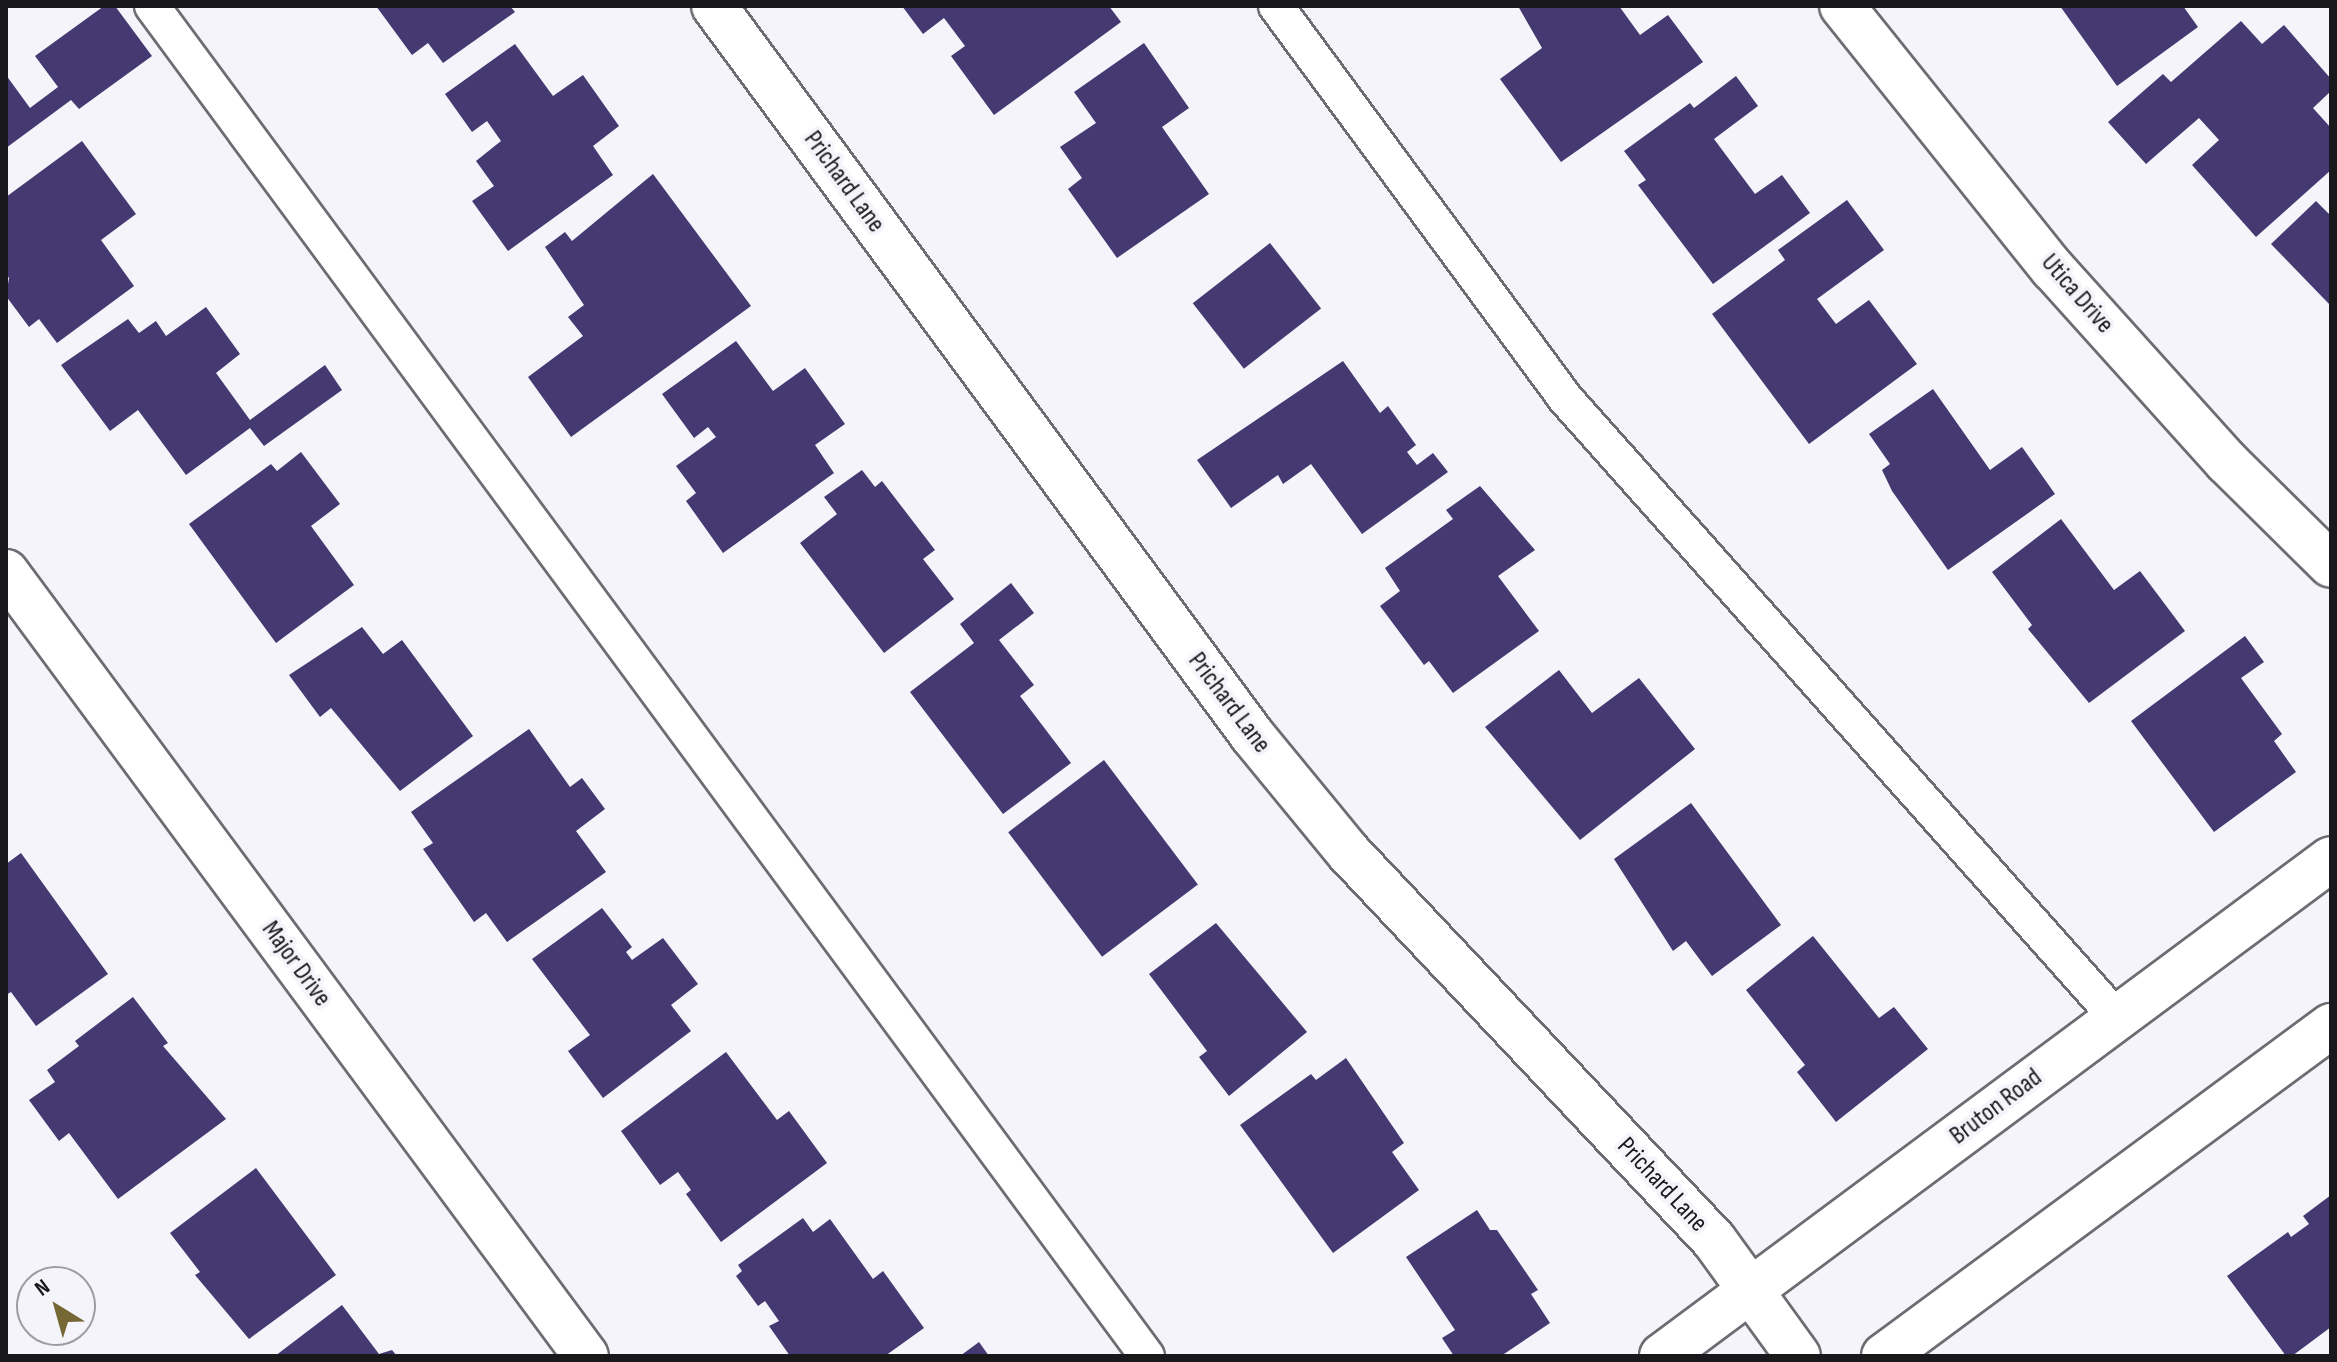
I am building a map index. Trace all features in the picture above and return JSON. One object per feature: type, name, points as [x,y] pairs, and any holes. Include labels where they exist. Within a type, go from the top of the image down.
[{"type":"street","name":"Prichard Lane","points":[[714,6],[1252,735],[1349,853],[1714,1240],[1798,1356]]},
{"type":"street","name":"Utica Drive","points":[[1842,6],[2053,269],[2227,462],[2331,565]]},
{"type":"street","name":"Major Drive","points":[[6,572],[586,1356]]},
{"type":"street","name":"Bruton Road","points":[[1662,1356],[2331,859]]},
{"type":"street","points":[[1884,1356],[2331,1026]]},
{"type":"lane","points":[[152,6],[1147,1356]]},
{"type":"lane","points":[[1276,6],[1564,397],[2116,1017]]},
{"type":"building","points":[[104,6],[115,6],[152,56],[79,109],[71,100],[6,148],[6,75],[30,108],[58,87],[35,56]]},
{"type":"building","points":[[376,6],[510,6],[515,12],[443,63],[428,43],[412,55]]},
{"type":"building","points":[[902,6],[1109,6],[1121,22],[994,115],[951,56],[965,46],[944,18],[923,34]]},
{"type":"building","points":[[1518,6],[1619,6],[1640,35],[1668,15],[1703,62],[1561,162],[1500,79],[1542,48]]},
{"type":"building","points":[[2060,6],[2183,6],[2198,27],[2117,86]]},
{"type":"building","points":[[2241,21],[2262,44],[2284,25],[2331,79],[2331,91],[2313,108],[2331,128],[2331,170],[2256,237],[2192,165],[2219,140],[2199,118],[2146,164],[2108,122],[2163,74],[2171,82]]},
{"type":"building","points":[[1144,43],[1189,108],[1162,127],[1209,194],[1117,258],[1068,189],[1082,178],[1060,147],[1096,123],[1074,92]]},
{"type":"building","points":[[515,44],[553,96],[583,75],[619,126],[593,146],[613,175],[508,251],[472,201],[494,186],[476,161],[501,141],[487,121],[472,132],[445,94]]},
{"type":"building","points":[[1736,76],[1758,106],[1714,139],[1755,194],[1782,175],[1810,213],[1713,284],[1638,185],[1646,180],[1624,151],[1690,103],[1694,108]]},
{"type":"building","points":[[82,141],[136,214],[101,240],[134,286],[57,343],[39,319],[29,327],[6,296],[9,278],[6,274],[6,197]]},
{"type":"building","points":[[653,174],[751,306],[571,437],[528,377],[583,336],[568,317],[584,305],[545,247],[565,232],[572,241]]},
{"type":"building","points":[[1847,200],[1884,250],[1817,299],[1836,324],[1869,300],[1917,364],[1809,444],[1712,314],[1785,260],[1778,250]]},
{"type":"building","points":[[2316,201],[2331,216],[2331,306],[2271,244]]},
{"type":"building","points":[[1270,243],[1321,308],[1244,369],[1193,303]]},
{"type":"building","points":[[206,307],[240,354],[216,373],[250,420],[325,365],[342,390],[264,446],[250,428],[186,475],[138,410],[110,431],[61,365],[128,319],[139,333],[156,321],[166,336]]},
{"type":"building","points":[[736,341],[773,391],[805,368],[845,424],[815,445],[834,473],[723,553],[686,501],[696,493],[676,466],[716,437],[708,427],[694,438],[662,394]]},
{"type":"building","points":[[1343,361],[1380,413],[1388,406],[1416,445],[1407,452],[1417,465],[1433,453],[1448,472],[1362,534],[1311,464],[1283,484],[1278,475],[1231,508],[1197,460]]},
{"type":"building","points":[[1933,389],[1990,470],[2022,447],[2055,494],[1948,570],[1892,491],[1882,470],[1890,464],[1869,434]]},
{"type":"building","points":[[301,452],[340,504],[311,526],[354,585],[276,643],[189,524],[271,464],[277,471]]},
{"type":"building","points":[[862,470],[875,487],[882,481],[935,550],[923,559],[954,599],[884,653],[800,543],[837,514],[824,497]]},
{"type":"building","points":[[1480,486],[1535,550],[1498,576],[1539,631],[1453,693],[1429,661],[1424,665],[1380,606],[1400,591],[1385,568],[1453,519],[1446,510]]},
{"type":"building","points":[[2061,519],[2114,590],[2140,571],[2185,631],[2089,703],[2028,629],[2032,625],[1992,572]]},
{"type":"building","points":[[1011,583],[1034,613],[999,640],[1034,685],[1020,696],[1071,763],[1003,814],[910,692],[974,643],[960,624]]},
{"type":"building","points":[[362,627],[383,654],[402,640],[473,736],[400,791],[331,708],[320,717],[289,675]]},
{"type":"building","points":[[2245,636],[2264,662],[2241,678],[2282,734],[2274,741],[2296,772],[2214,832],[2131,721]]},
{"type":"building","points":[[1559,670],[1592,713],[1639,678],[1695,749],[1580,840],[1485,727]]},
{"type":"building","points":[[529,729],[570,787],[582,778],[605,809],[576,831],[606,872],[507,942],[486,913],[474,922],[423,849],[433,843],[411,812]]},
{"type":"building","points":[[1104,760],[1198,885],[1102,957],[1008,832]]},
{"type":"building","points":[[1691,803],[1781,925],[1712,976],[1686,941],[1673,951],[1614,859]]},
{"type":"building","points":[[21,853],[108,974],[36,1026],[11,992],[6,995],[6,864]]},
{"type":"building","points":[[602,908],[632,947],[626,952],[632,960],[663,938],[698,984],[671,1005],[691,1031],[603,1098],[568,1051],[590,1035],[532,959]]},
{"type":"building","points":[[1216,923],[1307,1032],[1229,1096],[1199,1057],[1207,1051],[1149,974]]},
{"type":"building","points":[[1813,936],[1879,1018],[1894,1007],[1928,1049],[1836,1122],[1797,1072],[1805,1065],[1746,990]]},
{"type":"building","points":[[133,997],[168,1043],[163,1046],[226,1119],[118,1199],[69,1133],[59,1141],[29,1100],[55,1082],[47,1070],[79,1046],[75,1041]]},
{"type":"building","points":[[726,1052],[777,1120],[789,1111],[827,1163],[721,1242],[686,1194],[691,1190],[678,1172],[660,1185],[621,1131]]},
{"type":"building","points":[[1346,1058],[1404,1143],[1392,1152],[1419,1190],[1333,1253],[1240,1125],[1311,1074],[1316,1080]]},
{"type":"building","points":[[256,1168],[336,1275],[249,1339],[195,1275],[200,1272],[170,1233]]},
{"type":"building","points":[[2331,1195],[2331,1327],[2292,1356],[2286,1356],[2227,1276],[2288,1232],[2291,1237],[2309,1224],[2303,1216]]},
{"type":"building","points":[[1477,1210],[1490,1230],[1497,1230],[1538,1290],[1531,1294],[1550,1323],[1501,1356],[1454,1356],[1442,1338],[1455,1330],[1406,1257]]},
{"type":"building","points":[[803,1218],[813,1232],[830,1219],[873,1279],[883,1271],[924,1328],[885,1356],[790,1356],[769,1326],[779,1321],[765,1301],[758,1306],[736,1276],[742,1271],[738,1265]]},
{"type":"building","points":[[342,1305],[379,1354],[392,1350],[397,1356],[275,1356]]},
{"type":"building","points":[[979,1342],[989,1356],[960,1356]]}]
